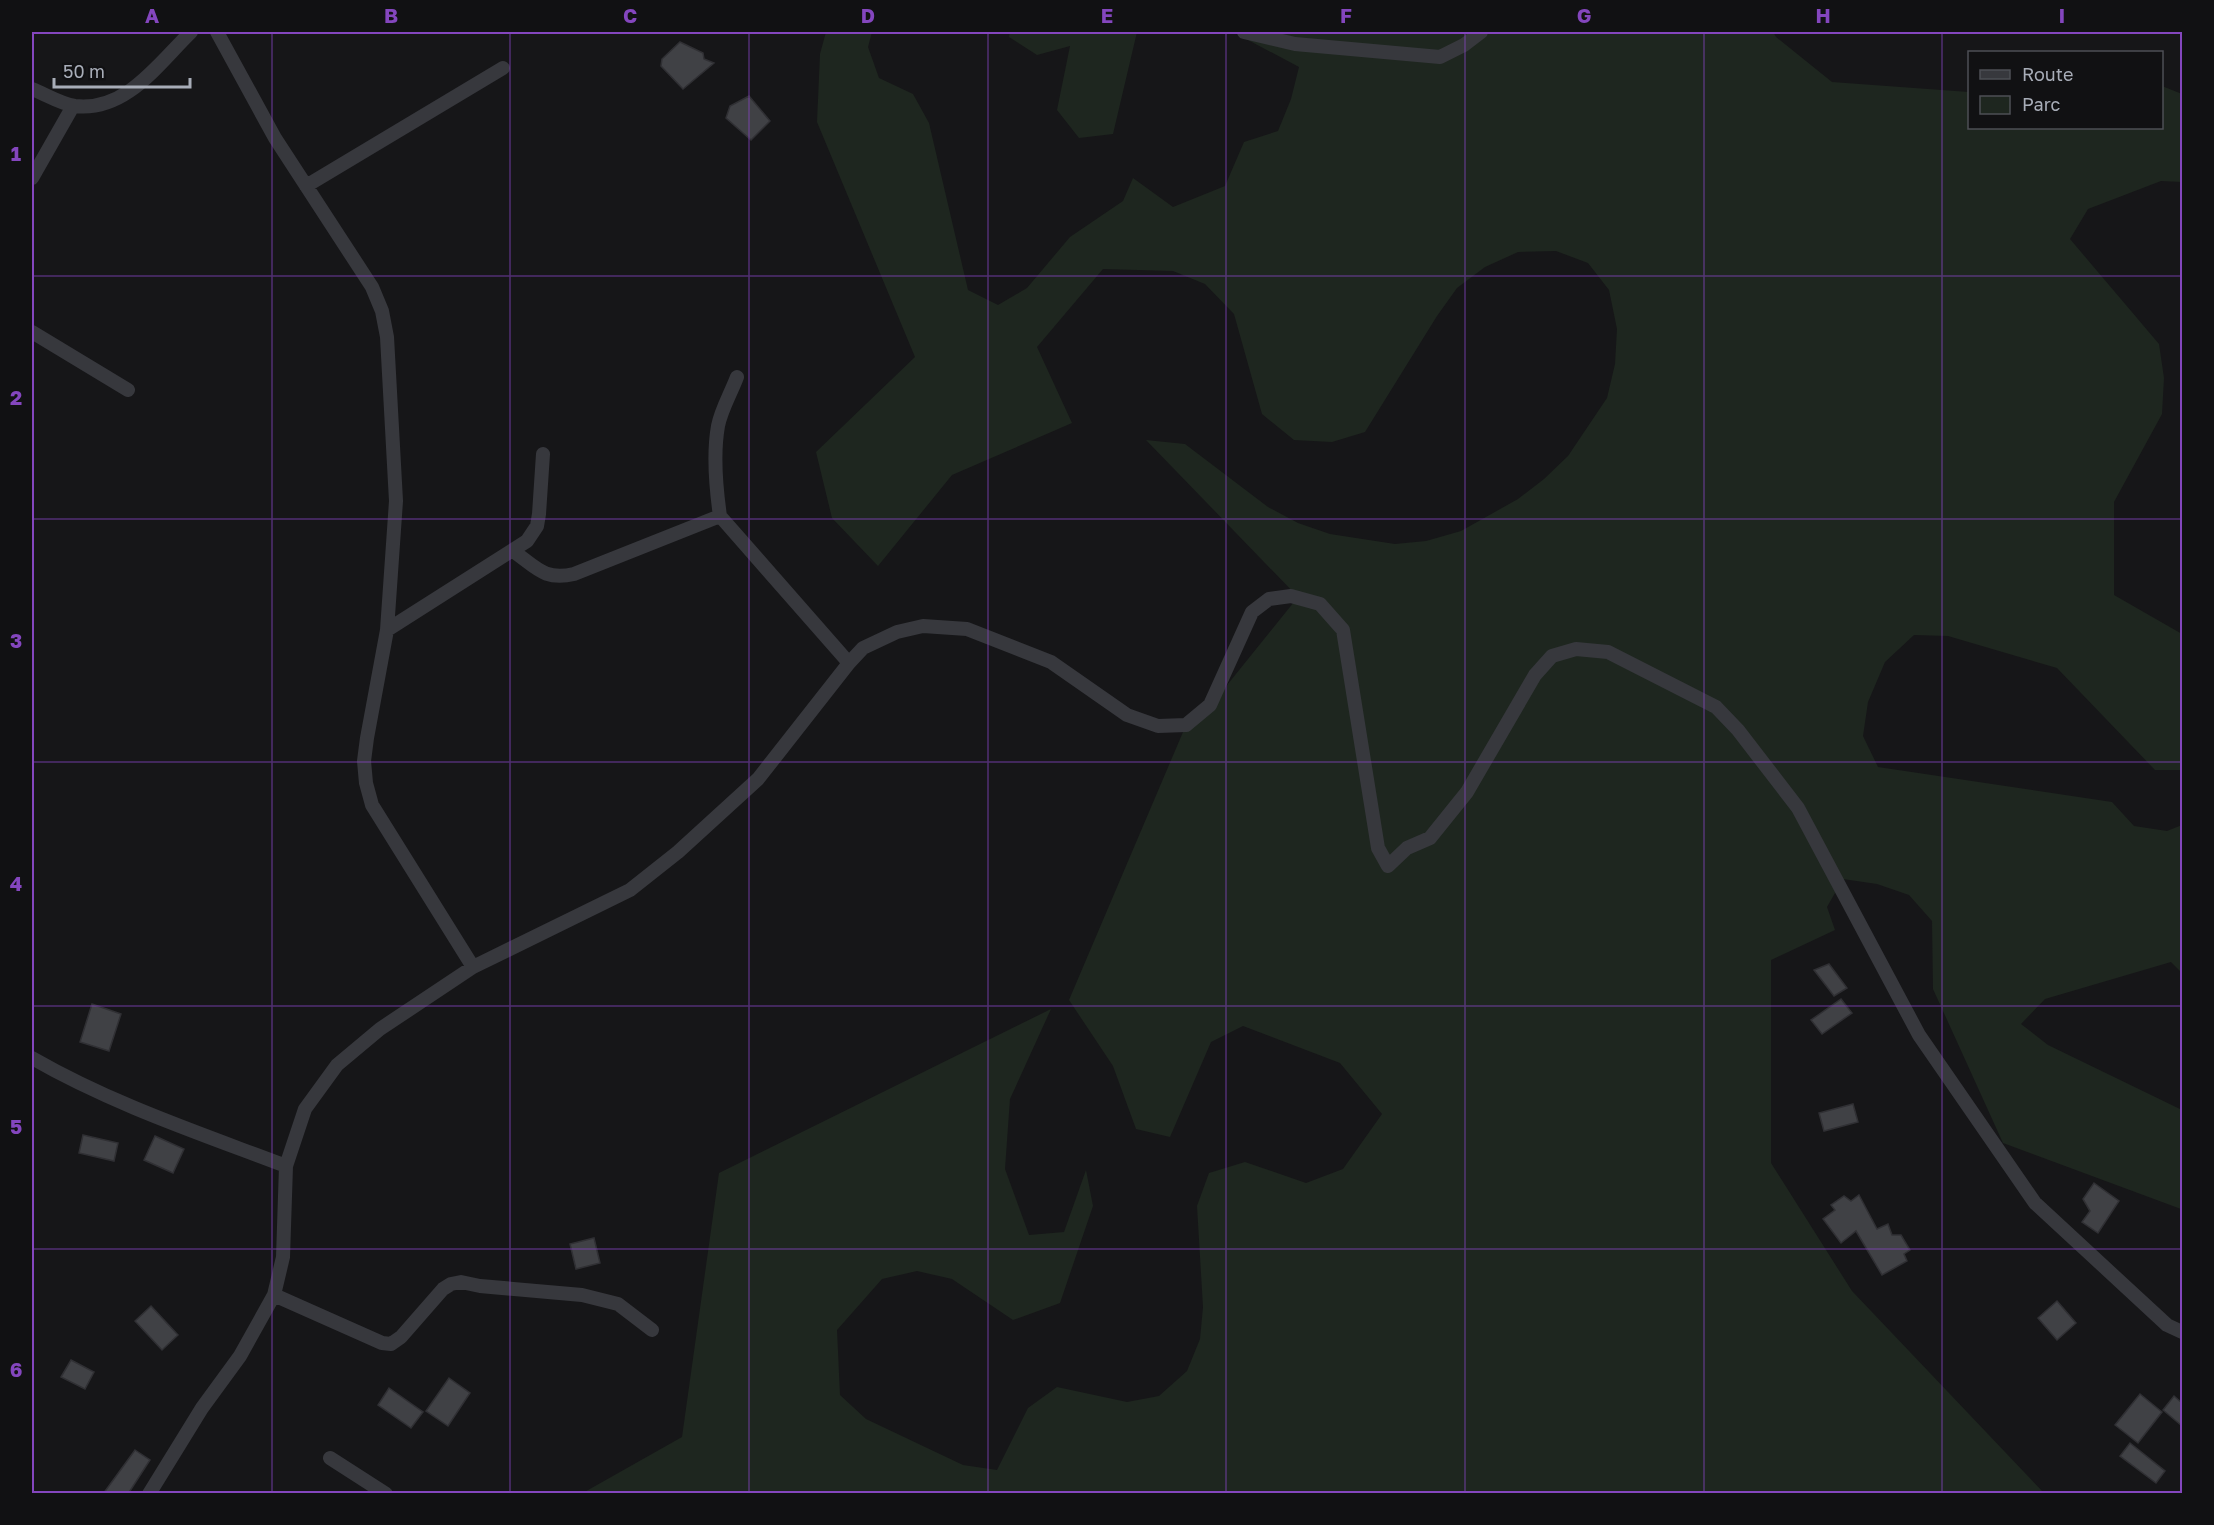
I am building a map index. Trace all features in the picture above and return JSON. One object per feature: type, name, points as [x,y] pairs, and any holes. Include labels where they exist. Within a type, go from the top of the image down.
[{"type":"street","points":[[32,89],[73,106],[101,106],[132,92],[191,32]]},
{"type":"street","points":[[217,32],[275,138],[372,287],[382,310],[387,337],[396,501],[387,630],[367,738],[364,761],[366,783],[372,805],[473,967]]},
{"type":"street","points":[[1244,32],[1295,44],[1440,57],[1464,45],[1481,32]]},
{"type":"street","points":[[306,186],[503,68]]},
{"type":"street","points":[[32,178],[73,106]]},
{"type":"street","points":[[32,332],[128,390]]},
{"type":"street","points":[[737,377],[718,424],[717,496],[720,516],[849,663]]},
{"type":"street","points":[[387,630],[527,541],[537,526],[540,514],[543,454]]},
{"type":"street","points":[[513,551],[544,573],[557,578],[574,574],[720,516]]},
{"type":"street","points":[[149,1494],[202,1408],[240,1356],[274,1295],[283,1257],[286,1166],[305,1108],[337,1065],[380,1029],[473,967],[630,890],[678,852],[758,779],[863,648],[897,632],[923,626],[967,629],[1051,662],[1127,715],[1158,726],[1186,725],[1210,705],[1252,612],[1269,599],[1291,596],[1320,604],[1342,630],[1378,848],[1388,866],[1407,849],[1430,838],[1467,792],[1535,675],[1552,656],[1576,649],[1608,652],[1716,707],[1738,730],[1798,808],[1919,1035],[2035,1203],[2167,1325],[2182,1332]]},
{"type":"street","points":[[32,1058],[78,1084],[123,1104],[286,1166]]},
{"type":"street","points":[[274,1295],[382,1343],[391,1344],[401,1337],[443,1289],[461,1282],[480,1286],[600,1298],[618,1304],[652,1330]]},
{"type":"street","points":[[330,1458],[386,1494]]},
{"type":"green space","points":[[826,32],[872,32],[868,47],[879,78],[913,94],[929,123],[968,290],[998,305],[1027,288],[1070,237],[1123,201],[1133,178],[1173,207],[1225,186],[1244,142],[1278,131],[1291,99],[1299,67],[1233,32],[1773,32],[1776,37],[1832,82],[1968,92],[1968,129],[2163,129],[2163,86],[2182,94],[2182,182],[2161,181],[2088,209],[2070,239],[2159,344],[2164,378],[2162,414],[2114,502],[2114,595],[2182,634],[2182,770],[2155,770],[2057,668],[1948,636],[1914,635],[1885,662],[1868,702],[1863,736],[1878,767],[2112,802],[2134,826],[2167,831],[2182,825],[2182,973],[2171,962],[2045,999],[2021,1024],[2048,1045],[2182,1110],[2182,1213],[2181,1209],[2003,1143],[1933,989],[1932,921],[1909,895],[1877,884],[1843,879],[1827,907],[1835,930],[1771,960],[1771,1163],[1852,1291],[2044,1493],[581,1494],[682,1437],[719,1173],[1051,1009],[1010,1099],[1005,1169],[1029,1235],[1064,1232],[1086,1170],[1093,1206],[1060,1303],[1013,1320],[952,1279],[917,1271],[882,1279],[837,1330],[840,1395],[866,1419],[963,1465],[997,1470],[1028,1408],[1057,1387],[1127,1402],[1159,1396],[1187,1371],[1200,1339],[1203,1307],[1197,1206],[1209,1173],[1245,1162],[1306,1183],[1343,1169],[1382,1114],[1340,1063],[1243,1026],[1211,1042],[1170,1137],[1136,1129],[1113,1066],[1069,1000],[1186,725],[1211,705],[1298,597],[1146,440],[1185,444],[1268,507],[1298,523],[1330,534],[1395,544],[1426,541],[1461,531],[1518,499],[1544,479],[1568,456],[1607,398],[1615,364],[1617,329],[1609,290],[1588,263],[1556,251],[1518,252],[1485,267],[1457,288],[1365,432],[1332,442],[1294,440],[1262,414],[1234,314],[1205,284],[1173,271],[1103,269],[1037,347],[1072,423],[952,475],[878,566],[832,518],[816,452],[915,357],[817,122],[820,54]]},
{"type":"green space","points":[[1010,32],[1137,32],[1113,134],[1079,138],[1057,110],[1070,46],[1037,55],[1009,37]]},
{"type":"building","points":[[680,42],[703,53],[704,59],[714,63],[683,89],[661,66],[662,59]]},
{"type":"building","points":[[749,96],[770,121],[751,140],[726,118],[730,106]]},
{"type":"building","points":[[1829,964],[1847,988],[1834,996],[1814,970]]},
{"type":"building","points":[[1841,999],[1852,1013],[1822,1034],[1811,1020]]},
{"type":"building","points":[[92,1004],[121,1014],[109,1051],[80,1042]]},
{"type":"building","points":[[1853,1104],[1858,1122],[1824,1131],[1819,1113]]},
{"type":"building","points":[[83,1135],[118,1143],[114,1161],[79,1153]]},
{"type":"building","points":[[155,1136],[184,1149],[173,1173],[144,1160]]},
{"type":"building","points":[[2094,1183],[2119,1201],[2098,1233],[2082,1222],[2090,1211],[2083,1199]]},
{"type":"building","points":[[1859,1195],[1877,1229],[1888,1224],[1892,1235],[1901,1235],[1910,1250],[1904,1254],[1907,1261],[1882,1275],[1856,1231],[1841,1243],[1823,1219],[1835,1210],[1831,1205],[1844,1196],[1851,1201]]},
{"type":"building","points":[[594,1238],[600,1263],[576,1269],[570,1244]]},
{"type":"building","points":[[2057,1301],[2076,1323],[2057,1340],[2038,1318]]},
{"type":"building","points":[[151,1306],[178,1335],[162,1350],[135,1321]]},
{"type":"building","points":[[71,1360],[94,1372],[85,1389],[61,1377]]},
{"type":"building","points":[[449,1378],[470,1393],[448,1426],[426,1411]]},
{"type":"building","points":[[389,1388],[423,1412],[411,1428],[378,1405]]},
{"type":"building","points":[[2140,1394],[2162,1412],[2138,1443],[2115,1425]]},
{"type":"building","points":[[2174,1396],[2182,1403],[2182,1426],[2163,1410]]},
{"type":"building","points":[[2130,1443],[2165,1471],[2156,1483],[2120,1456]]},
{"type":"building","points":[[135,1450],[150,1460],[128,1494],[103,1494]]}]
